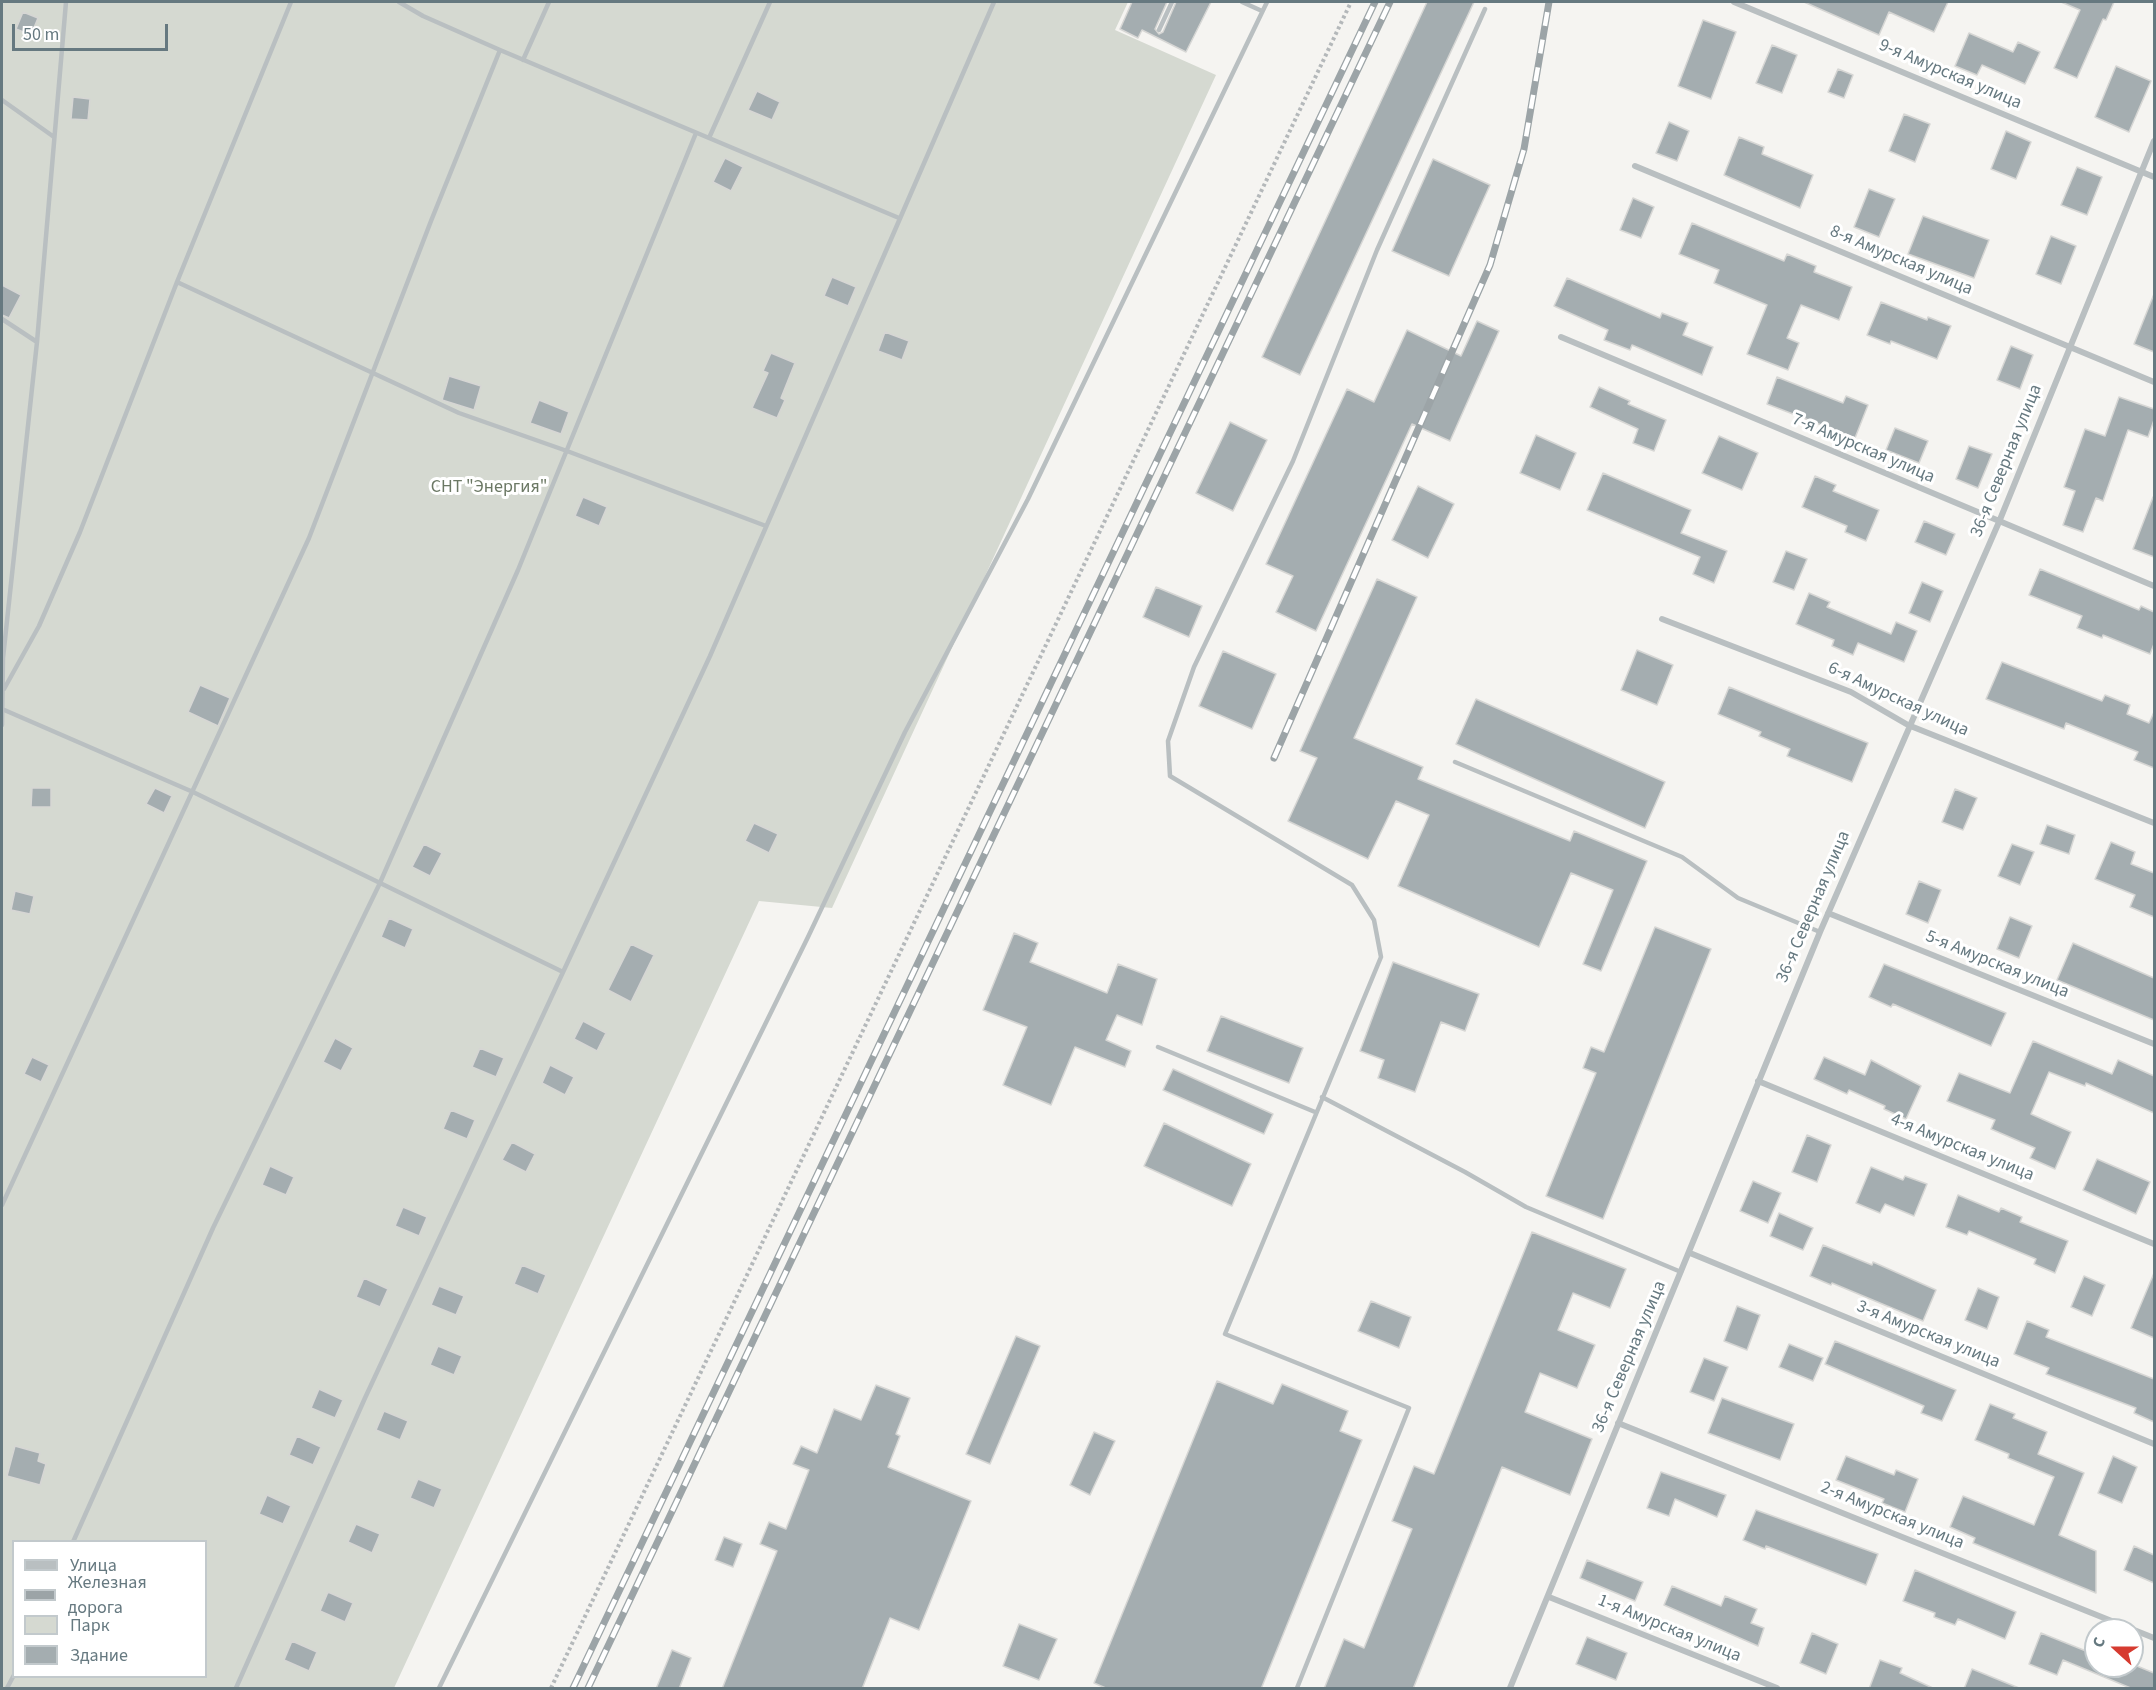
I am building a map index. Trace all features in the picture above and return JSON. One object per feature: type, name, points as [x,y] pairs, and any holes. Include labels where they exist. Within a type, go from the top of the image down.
[{"type":"street","name":"9-я Амурская улица","points":[[1734,2],[2154,177]]},
{"type":"street","name":"36-я Северная улица","points":[[1510,1689],[1690,1253],[1758,1081],[1908,725],[1999,522],[2154,141]]},
{"type":"street","name":"8-я Амурская улица","points":[[1635,166],[2154,382]]},
{"type":"street","name":"7-я Амурская улица","points":[[1561,337],[2154,586]]},
{"type":"street","name":"6-я Амурская улица","points":[[1662,619],[1851,692],[1908,725],[2154,823]]},
{"type":"street","name":"5-я Амурская улица","points":[[1828,913],[2154,1044]]},
{"type":"street","name":"4-я Амурская улица","points":[[1758,1081],[2154,1244]]},
{"type":"street","name":"3-я Амурская улица","points":[[1690,1253],[2154,1444]]},
{"type":"street","name":"2-я Амурская улица","points":[[1618,1423],[2154,1638]]},
{"type":"street","name":"1-я Амурская улица","points":[[1549,1597],[1777,1689]]},
{"type":"lane","points":[[2,725],[3,658],[37,342],[66,2]]},
{"type":"lane","points":[[4,689],[39,626],[80,532],[177,282],[291,2]]},
{"type":"lane","points":[[399,2],[423,16],[523,60],[899,218]]},
{"type":"lane","points":[[523,60],[549,2]]},
{"type":"lane","points":[[709,138],[770,2]]},
{"type":"lane","points":[[236,1689],[365,1398],[710,656],[994,2]]},
{"type":"lane","points":[[1159,30],[1172,2]]},
{"type":"lane","points":[[1242,2],[1262,11]]},
{"type":"lane","points":[[438,1689],[808,937],[905,732],[1028,499],[1267,2]]},
{"type":"lane","points":[[1296,1689],[1409,1408],[1225,1334],[1381,957],[1374,920],[1352,885],[1170,776],[1168,741],[1194,667],[1293,461],[1377,250],[1485,9]]},
{"type":"lane","points":[[2,1205],[309,538],[500,50]]},
{"type":"lane","points":[[2,100],[54,137]]},
{"type":"lane","points":[[74,1540],[213,1227],[379,885],[518,570],[696,133]]},
{"type":"lane","points":[[177,282],[459,413],[766,526]]},
{"type":"lane","points":[[2,318],[37,342]]},
{"type":"lane","points":[[2,710],[193,792],[379,885],[563,972]]},
{"type":"lane","points":[[1455,762],[1682,857],[1738,898],[1820,932]]},
{"type":"lane","points":[[1158,1047],[1316,1112]]},
{"type":"lane","points":[[1322,1097],[1465,1172],[1526,1207],[1681,1272]]},
{"type":"path","points":[[551,1689],[1351,2]]},
{"type":"green space","name":"СНТ \"Энергия\"","points":[[2,2],[1128,2],[1115,30],[1216,75],[832,908],[759,901],[394,1688],[2,1688]]},
{"type":"building","points":[[1132,2],[1167,2],[1155,29],[1159,34],[1163,32],[1176,2],[1211,2],[1186,52],[1142,30],[1138,38],[1120,29]]},
{"type":"building","points":[[1427,2],[1474,2],[1300,375],[1262,357]]},
{"type":"building","points":[[1804,2],[1948,2],[1934,32],[1889,12],[1879,35]]},
{"type":"building","points":[[2061,2],[2114,2],[2106,20],[2103,19],[2077,78],[2054,68],[2080,10]]},
{"type":"building","points":[[23,12],[38,18],[31,35],[16,29]]},
{"type":"building","points":[[1703,20],[1736,32],[1711,99],[1678,86]]},
{"type":"building","points":[[1969,33],[2013,52],[2018,42],[2040,52],[2025,84],[1982,65],[1977,75],[1955,66]]},
{"type":"building","points":[[1772,45],[1797,55],[1782,93],[1756,83]]},
{"type":"building","points":[[2116,66],[2151,81],[2129,132],[2095,117]]},
{"type":"building","points":[[1838,69],[1853,75],[1844,98],[1828,92]]},
{"type":"building","points":[[757,91],[780,102],[772,120],[748,110]]},
{"type":"building","points":[[73,97],[90,99],[88,120],[71,119]]},
{"type":"building","points":[[1904,114],[1930,124],[1915,162],[1889,151]]},
{"type":"building","points":[[1669,122],[1689,131],[1677,161],[1656,153]]},
{"type":"building","points":[[2006,131],[2031,142],[2016,179],[1991,169]]},
{"type":"building","points":[[1739,137],[1764,147],[1762,154],[1813,175],[1800,208],[1724,175]]},
{"type":"building","points":[[725,158],[743,167],[731,191],[713,182]]},
{"type":"building","points":[[1433,159],[1490,185],[1449,276],[1392,251]]},
{"type":"building","points":[[2077,167],[2102,177],[2087,215],[2061,205]]},
{"type":"building","points":[[1869,189],[1895,199],[1879,237],[1854,227]]},
{"type":"building","points":[[1633,198],[1654,207],[1641,238],[1620,230]]},
{"type":"building","points":[[1923,216],[1989,240],[1974,278],[1908,254]]},
{"type":"building","points":[[1692,223],[1784,261],[1787,254],[1816,266],[1814,272],[1852,287],[1839,320],[1801,305],[1787,338],[1799,343],[1788,370],[1747,354],[1767,305],[1714,283],[1719,270],[1679,254]]},
{"type":"building","points":[[2051,236],[2076,246],[2061,284],[2036,274]]},
{"type":"building","points":[[832,277],[856,287],[848,306],[824,296]]},
{"type":"building","points":[[1567,278],[1660,318],[1662,313],[1688,323],[1683,335],[1713,347],[1702,375],[1632,345],[1630,350],[1604,340],[1608,330],[1554,306]]},
{"type":"building","points":[[2,285],[21,295],[9,318],[2,315]]},
{"type":"building","points":[[2154,294],[2154,352],[2134,344]]},
{"type":"building","points":[[1881,302],[1927,320],[1928,317],[1951,326],[1937,359],[1891,341],[1890,344],[1867,335]]},
{"type":"building","points":[[1477,321],[1499,331],[1450,441],[1412,424],[1316,631],[1276,612],[1293,576],[1266,564],[1347,389],[1374,402],[1407,330],[1461,356]]},
{"type":"building","points":[[885,332],[909,341],[902,360],[878,351]]},
{"type":"building","points":[[2011,346],[2033,355],[2020,389],[1997,380]]},
{"type":"building","points":[[771,353],[795,363],[781,398],[785,400],[777,418],[752,408],[768,373],[763,371]]},
{"type":"building","points":[[449,376],[481,386],[474,410],[442,400]]},
{"type":"building","points":[[1777,377],[1843,403],[1846,396],[1868,405],[1855,438],[1767,404]]},
{"type":"building","points":[[1599,387],[1630,401],[1628,404],[1666,420],[1654,451],[1633,443],[1638,429],[1590,407]]},
{"type":"building","points":[[2119,397],[2154,409],[2154,420],[2148,437],[2128,430],[2103,501],[2096,498],[2083,532],[2063,525],[2075,491],[2064,487],[2085,429],[2105,436]]},
{"type":"building","points":[[539,400],[569,412],[561,434],[530,423]]},
{"type":"building","points":[[1230,422],[1267,440],[1233,511],[1196,493]]},
{"type":"building","points":[[1895,428],[1928,441],[1919,463],[1886,450]]},
{"type":"building","points":[[1536,435],[1576,453],[1560,490],[1520,473]]},
{"type":"building","points":[[1719,436],[1758,453],[1742,490],[1702,473]]},
{"type":"building","points":[[1969,446],[1992,454],[1978,488],[1956,479]]},
{"type":"building","points":[[1603,473],[1691,510],[1681,533],[1727,551],[1714,583],[1693,574],[1700,557],[1587,510]]},
{"type":"building","points":[[1815,476],[1836,485],[1833,491],[1879,510],[1866,541],[1845,532],[1847,526],[1802,507]]},
{"type":"building","points":[[1418,486],[1454,504],[1428,558],[1392,540]]},
{"type":"building","points":[[583,497],[607,507],[599,526],[575,516]]},
{"type":"building","points":[[2154,497],[2154,557],[2133,549]]},
{"type":"building","points":[[1924,521],[1955,534],[1946,555],[1915,542]]},
{"type":"building","points":[[1786,551],[1807,559],[1794,590],[1773,582]]},
{"type":"building","points":[[2040,569],[2139,610],[2141,606],[2154,612],[2154,644],[2150,654],[2103,635],[2102,638],[2077,628],[2082,616],[2029,595]]},
{"type":"building","points":[[1377,579],[1417,597],[1354,738],[1423,767],[1418,779],[1570,841],[1574,831],[1647,861],[1601,971],[1583,964],[1613,890],[1571,873],[1539,947],[1398,886],[1429,815],[1396,801],[1368,859],[1288,821],[1317,758],[1300,751]]},
{"type":"building","points":[[1922,582],[1943,591],[1930,622],[1909,613]]},
{"type":"building","points":[[1156,587],[1202,606],[1189,637],[1143,617]]},
{"type":"building","points":[[1809,593],[1830,602],[1827,607],[1891,634],[1896,622],[1917,631],[1904,662],[1858,643],[1853,655],[1832,646],[1834,640],[1796,624]]},
{"type":"building","points":[[1637,650],[1673,665],[1657,705],[1621,690]]},
{"type":"building","points":[[1223,651],[1276,674],[1252,729],[1199,706]]},
{"type":"building","points":[[2002,662],[2102,701],[2105,695],[2130,705],[2127,714],[2149,723],[2154,712],[2154,768],[2134,760],[2138,752],[2066,723],[2064,729],[1986,699]]},
{"type":"building","points":[[200,685],[230,698],[218,726],[188,712]]},
{"type":"building","points":[[1729,687],[1868,743],[1852,782],[1787,756],[1790,749],[1759,736],[1761,732],[1718,714]]},
{"type":"building","points":[[1476,699],[1665,782],[1645,828],[1456,744]]},
{"type":"building","points":[[32,788],[51,788],[51,807],[31,807]]},
{"type":"building","points":[[155,788],[172,796],[164,813],[146,804]]},
{"type":"building","points":[[1955,789],[1977,798],[1963,830],[1942,822]]},
{"type":"building","points":[[754,823],[778,834],[769,853],[745,841]]},
{"type":"building","points":[[2047,825],[2075,835],[2069,854],[2040,844]]},
{"type":"building","points":[[2111,842],[2135,852],[2131,864],[2154,873],[2154,917],[2130,907],[2135,895],[2095,879]]},
{"type":"building","points":[[424,844],[442,853],[430,876],[412,867]]},
{"type":"building","points":[[2012,844],[2034,852],[2020,885],[1998,876]]},
{"type":"building","points":[[1919,881],[1941,890],[1928,923],[1906,914]]},
{"type":"building","points":[[15,891],[34,896],[30,914],[11,910]]},
{"type":"building","points":[[2010,917],[2032,926],[2019,958],[1997,949]]},
{"type":"building","points":[[389,918],[413,929],[405,948],[381,937]]},
{"type":"building","points":[[1655,927],[1711,949],[1603,1219],[1546,1196],[1596,1073],[1583,1068],[1591,1047],[1604,1052]]},
{"type":"building","points":[[1014,933],[1038,943],[1030,962],[1107,993],[1118,964],[1157,979],[1142,1025],[1117,1015],[1106,1040],[1131,1051],[1125,1067],[1075,1047],[1051,1105],[1003,1085],[1027,1027],[983,1010]]},
{"type":"building","points":[[2073,943],[2154,978],[2154,1020],[2057,980]]},
{"type":"building","points":[[631,944],[654,955],[631,1002],[608,990]]},
{"type":"building","points":[[1393,962],[1479,994],[1465,1031],[1441,1022],[1415,1092],[1378,1078],[1384,1060],[1360,1051]]},
{"type":"building","points":[[1884,964],[2006,1013],[1991,1046],[1893,1004],[1891,1007],[1869,997]]},
{"type":"building","points":[[1221,1016],[1303,1048],[1289,1083],[1207,1051]]},
{"type":"building","points":[[583,1021],[606,1033],[597,1051],[574,1039]]},
{"type":"building","points":[[335,1038],[353,1048],[341,1071],[323,1062]]},
{"type":"building","points":[[2033,1041],[2112,1074],[2118,1060],[2154,1076],[2154,1113],[2086,1083],[2085,1086],[2049,1072],[2031,1114],[2071,1132],[2055,1169],[2030,1158],[2035,1148],[1991,1129],[1995,1120],[1947,1101],[1959,1073],[2010,1093]]},
{"type":"building","points":[[480,1048],[504,1058],[496,1077],[472,1067]]},
{"type":"building","points":[[32,1057],[49,1065],[41,1082],[24,1074]]},
{"type":"building","points":[[1824,1057],[1865,1075],[1871,1060],[1921,1086],[1906,1119],[1884,1109],[1885,1106],[1849,1090],[1847,1094],[1814,1079]]},
{"type":"building","points":[[550,1065],[574,1077],[565,1095],[542,1083]]},
{"type":"building","points":[[1173,1069],[1273,1114],[1264,1134],[1163,1090]]},
{"type":"building","points":[[451,1110],[475,1120],[467,1139],[443,1129]]},
{"type":"building","points":[[1164,1123],[1251,1164],[1232,1206],[1144,1166]]},
{"type":"building","points":[[1807,1135],[1831,1145],[1817,1182],[1792,1172]]},
{"type":"building","points":[[512,1142],[535,1154],[526,1172],[502,1160]]},
{"type":"building","points":[[2097,1159],[2150,1182],[2136,1214],[2083,1190]]},
{"type":"building","points":[[270,1166],[294,1177],[286,1195],[262,1185]]},
{"type":"building","points":[[1871,1167],[1903,1180],[1905,1176],[1927,1184],[1914,1216],[1885,1204],[1880,1213],[1856,1203]]},
{"type":"building","points":[[1753,1181],[1781,1193],[1768,1223],[1740,1211]]},
{"type":"building","points":[[1958,1195],[1999,1212],[2001,1208],[2022,1217],[2020,1222],[2068,1241],[2055,1273],[2034,1264],[2036,1259],[1969,1231],[1967,1235],[1946,1227]]},
{"type":"building","points":[[403,1207],[427,1217],[419,1236],[395,1226]]},
{"type":"building","points":[[1779,1213],[1813,1228],[1803,1250],[1770,1236]]},
{"type":"building","points":[[1532,1232],[1626,1269],[1610,1308],[1573,1293],[1558,1330],[1595,1345],[1577,1388],[1540,1373],[1525,1412],[1592,1439],[1570,1495],[1502,1467],[1413,1689],[1324,1689],[1344,1639],[1364,1648],[1412,1529],[1392,1521],[1414,1466],[1434,1474]]},
{"type":"building","points":[[1823,1245],[1872,1265],[1873,1262],[1936,1290],[1923,1321],[1810,1276]]},
{"type":"building","points":[[522,1265],[546,1275],[538,1294],[514,1284]]},
{"type":"building","points":[[2154,1273],[2154,1338],[2131,1328]]},
{"type":"building","points":[[2084,1276],[2105,1285],[2092,1316],[2071,1307]]},
{"type":"building","points":[[364,1278],[388,1289],[380,1307],[356,1297]]},
{"type":"building","points":[[439,1286],[464,1296],[456,1315],[431,1305]]},
{"type":"building","points":[[1978,1288],[1999,1297],[1987,1329],[1965,1320]]},
{"type":"building","points":[[1371,1301],[1411,1317],[1399,1348],[1358,1331]]},
{"type":"building","points":[[1737,1306],[1760,1315],[1747,1350],[1724,1341]]},
{"type":"building","points":[[2027,1321],[2049,1330],[2046,1337],[2154,1379],[2154,1422],[2134,1413],[2136,1408],[2046,1374],[2049,1368],[2014,1354]]},
{"type":"building","points":[[1016,1336],[1040,1346],[990,1464],[966,1454]]},
{"type":"building","points":[[1835,1341],[1956,1390],[1942,1421],[1921,1413],[1924,1406],[1825,1364]]},
{"type":"building","points":[[1789,1344],[1823,1358],[1813,1381],[1779,1367]]},
{"type":"building","points":[[438,1346],[462,1356],[454,1375],[430,1365]]},
{"type":"building","points":[[1704,1358],[1728,1367],[1714,1401],[1690,1392]]},
{"type":"building","points":[[1217,1381],[1273,1404],[1282,1384],[1348,1411],[1340,1431],[1362,1440],[1261,1689],[1108,1689],[1094,1683]]},
{"type":"building","points":[[876,1385],[910,1398],[896,1434],[900,1436],[888,1467],[971,1501],[919,1630],[890,1618],[862,1689],[722,1689],[777,1551],[760,1544],[769,1522],[786,1529],[809,1470],[793,1464],[801,1446],[817,1453],[834,1409],[861,1420]]},
{"type":"building","points":[[319,1389],[343,1400],[335,1418],[311,1408]]},
{"type":"building","points":[[1722,1398],[1794,1424],[1780,1460],[1708,1433]]},
{"type":"building","points":[[1990,1404],[2015,1414],[2013,1418],[2047,1432],[2038,1454],[2084,1473],[2059,1535],[2096,1551],[2096,1593],[1973,1543],[1975,1538],[1950,1527],[1963,1496],[2034,1525],[2054,1477],[2008,1458],[2009,1454],[1975,1440]]},
{"type":"building","points":[[384,1411],[408,1421],[400,1440],[376,1430]]},
{"type":"building","points":[[1094,1432],[1115,1441],[1090,1495],[1070,1485]]},
{"type":"building","points":[[297,1436],[321,1447],[313,1465],[289,1455]]},
{"type":"building","points":[[15,1446],[40,1453],[38,1461],[46,1464],[40,1485],[7,1476]]},
{"type":"building","points":[[1846,1456],[1894,1475],[1896,1470],[1918,1479],[1905,1512],[1882,1503],[1884,1499],[1836,1480]]},
{"type":"building","points":[[2113,1456],[2137,1467],[2122,1503],[2098,1493]]},
{"type":"building","points":[[1661,1472],[1726,1495],[1717,1517],[1675,1499],[1669,1516],[1647,1508]]},
{"type":"building","points":[[418,1479],[442,1489],[434,1508],[410,1498]]},
{"type":"building","points":[[267,1495],[291,1506],[283,1524],[259,1514]]},
{"type":"building","points":[[1756,1510],[1878,1554],[1866,1585],[1766,1546],[1765,1549],[1743,1540]]},
{"type":"building","points":[[356,1524],[380,1534],[372,1553],[348,1542]]},
{"type":"building","points":[[724,1537],[742,1544],[733,1567],[715,1560]]},
{"type":"building","points":[[2134,1546],[2154,1555],[2154,1583],[2124,1570]]},
{"type":"building","points":[[1587,1560],[1643,1582],[1635,1601],[1580,1578]]},
{"type":"building","points":[[1915,1570],[2016,1612],[2005,1639],[1958,1619],[1955,1625],[1934,1617],[1935,1613],[1903,1601]]},
{"type":"building","points":[[1672,1586],[1721,1606],[1725,1596],[1757,1609],[1751,1623],[1764,1628],[1758,1646],[1664,1605]]},
{"type":"building","points":[[328,1592],[353,1603],[345,1622],[320,1611]]},
{"type":"building","points":[[1019,1624],[1057,1639],[1039,1680],[1003,1666]]},
{"type":"building","points":[[1812,1633],[1838,1644],[1826,1674],[1800,1663]]},
{"type":"building","points":[[2041,1633],[2084,1650],[2084,1669],[2063,1660],[2057,1675],[2029,1664]]},
{"type":"building","points":[[1587,1637],[1627,1653],[1616,1680],[1576,1664]]},
{"type":"building","points":[[292,1641],[317,1652],[309,1671],[284,1660]]},
{"type":"building","points":[[672,1650],[691,1658],[679,1689],[656,1689]]},
{"type":"building","points":[[1880,1660],[1902,1668],[1900,1673],[1935,1689],[1869,1689]]},
{"type":"building","points":[[1972,1669],[2019,1688],[1964,1689]]},
{"type":"building","points":[[2144,1669],[2154,1673],[2154,1689],[2133,1689],[2106,1678],[2144,1678]]},
{"type":"railway","points":[[573,1688],[1375,2]]},
{"type":"railway","points":[[588,1688],[1390,2]]},
{"type":"railway","points":[[1274,758],[1490,265],[1524,149],[1549,2]]}]
